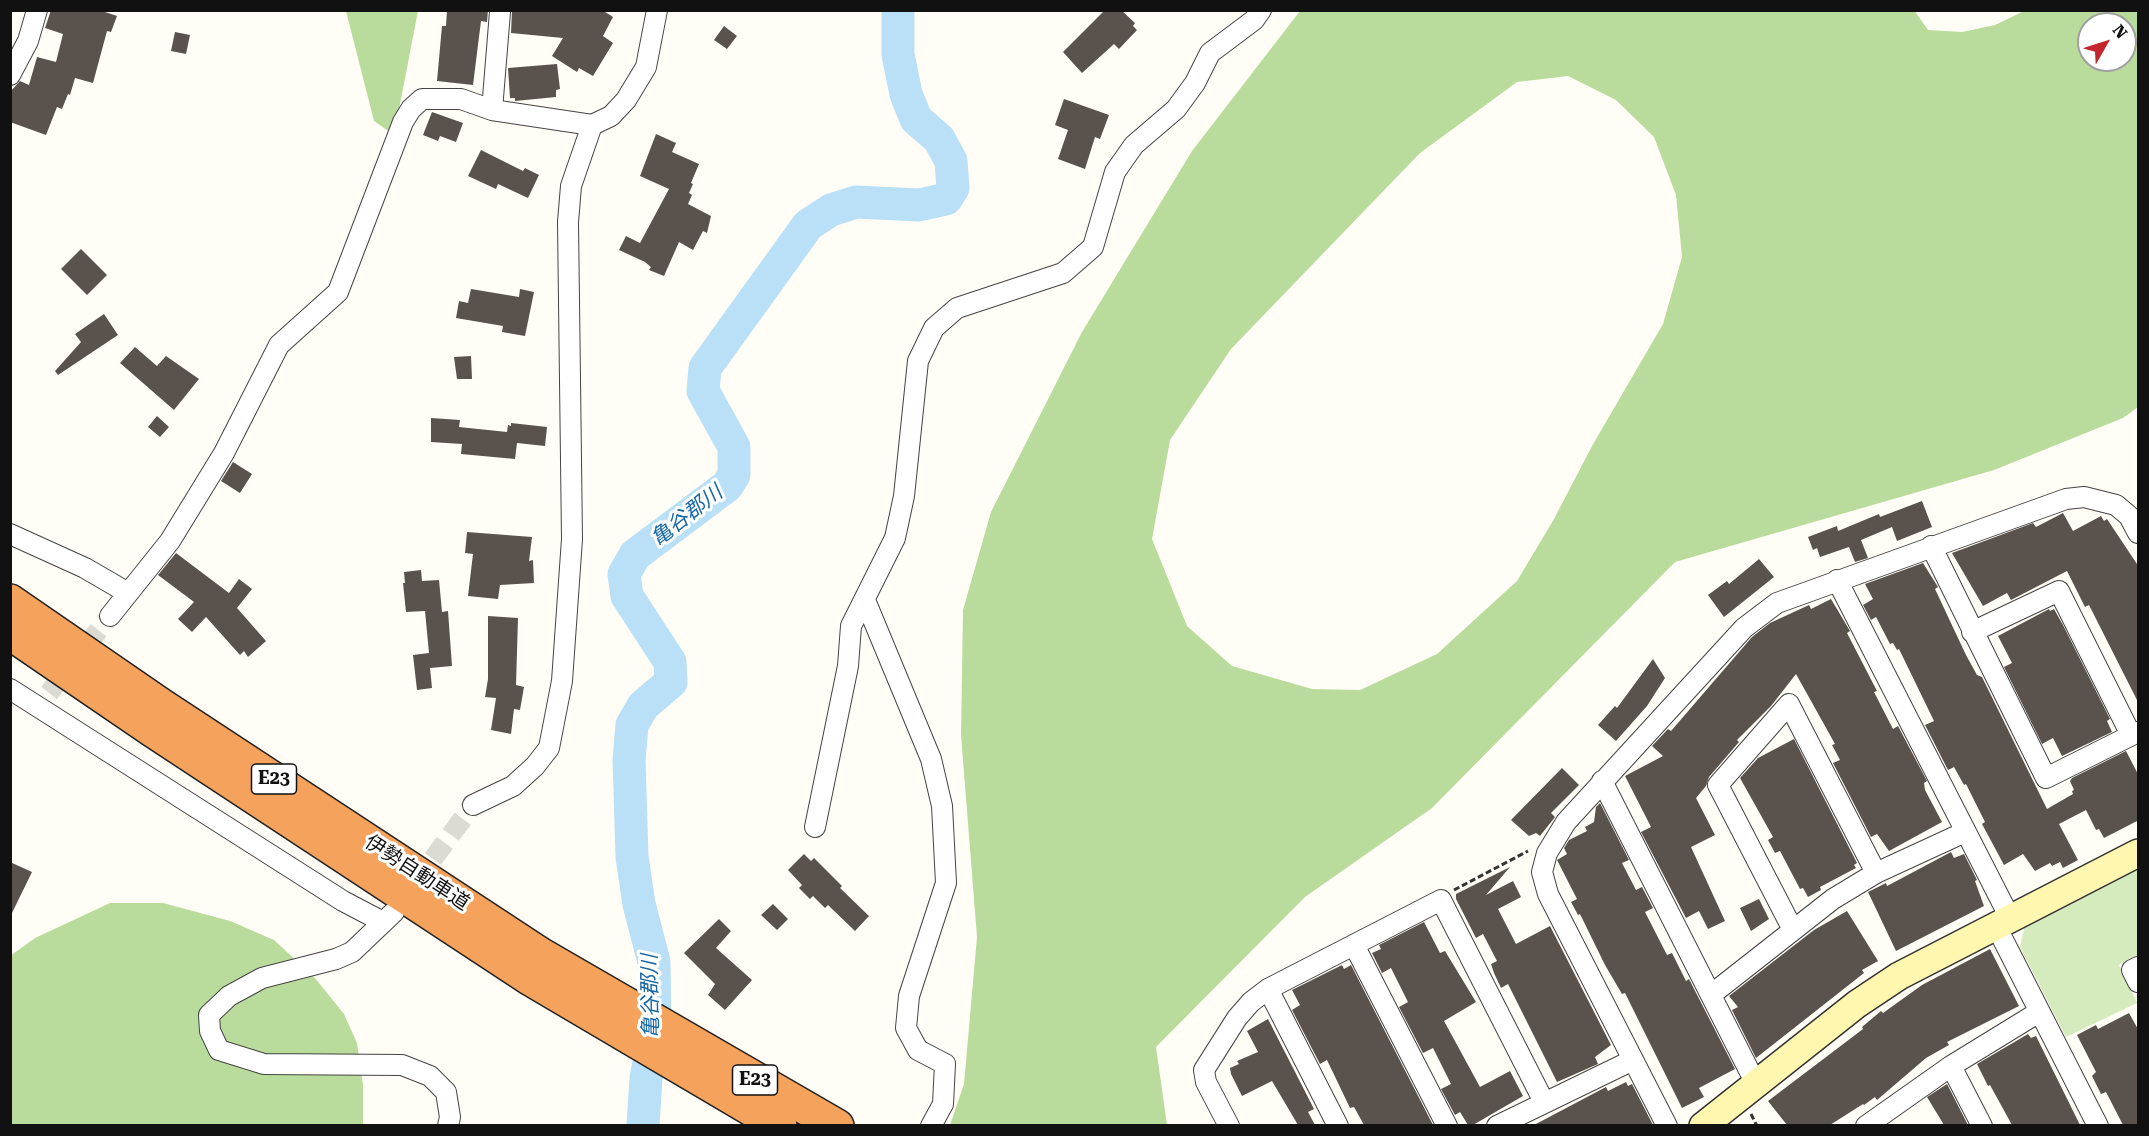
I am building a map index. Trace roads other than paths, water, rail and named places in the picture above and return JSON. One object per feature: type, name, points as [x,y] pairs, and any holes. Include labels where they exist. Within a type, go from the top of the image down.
[{"type":"highway","name":"伊勢自動車道","points":[[10,601],[535,966]]},
{"type":"highway","name":"伊勢自動車道","points":[[10,633],[162,737],[535,966],[669,1044],[837,1125]]},
{"type":"highway","name":"伊勢自動車道","points":[[669,1044],[780,1125]]},
{"type":"street","points":[[10,75],[28,41],[37,10]]},
{"type":"street","points":[[110,616],[170,541],[218,463],[279,345],[338,292],[403,122],[411,109],[422,99],[460,99],[492,110],[592,125],[611,116],[626,100],[646,67],[657,10]]},
{"type":"street","points":[[815,827],[849,666],[851,626],[895,538],[904,496],[918,362],[934,328],[957,308],[1063,273],[1093,247],[1115,172],[1134,145],[1176,109],[1195,83],[1210,53],[1254,20],[1261,10]]},
{"type":"street","points":[[492,110],[500,12]]},
{"type":"street","points":[[473,805],[513,786],[535,766],[549,748],[562,681],[572,539],[568,222],[571,186],[592,125]]},
{"type":"street","points":[[1666,1125],[1548,894],[1542,872],[1547,853],[1566,822],[1760,614],[1777,603],[1930,546],[2066,499],[2084,497],[2116,506],[2129,516],[2139,533]]},
{"type":"street","points":[[10,534],[85,567],[129,593]]},
{"type":"street","points":[[1930,546],[1972,632],[2046,778],[2135,733],[2059,591],[1972,632]]},
{"type":"street","points":[[1838,580],[1965,832],[2039,1012],[2098,1125]]},
{"type":"street","points":[[865,600],[931,759],[942,806],[946,883],[909,996],[906,1028],[918,1050],[945,1064],[943,1104],[931,1125]]},
{"type":"street","points":[[10,689],[42,700],[343,901],[388,917],[352,952],[336,959],[262,978],[229,996],[209,1015],[210,1030],[219,1050],[264,1064],[402,1065],[430,1077],[446,1092],[450,1117],[447,1125]]},
{"type":"street","points":[[1792,928],[1718,786],[1789,704],[1876,873]]},
{"type":"street","points":[[1602,781],[1756,1084]]},
{"type":"street","points":[[1712,994],[1792,928],[1833,899],[1876,873],[1965,832]]},
{"type":"street","points":[[1703,1125],[1879,989],[1921,964],[2139,853]]},
{"type":"street","points":[[1229,1125],[1206,1082],[1204,1070],[1237,1018],[1251,1002],[1268,989],[1441,900],[1544,1102]]},
{"type":"street","points":[[1354,945],[1447,1125]]},
{"type":"street","points":[[2139,967],[2133,970],[2139,981]]},
{"type":"street","points":[[1268,989],[1338,1125]]},
{"type":"street","points":[[1872,1124],[1951,1066],[2039,1012]]},
{"type":"street","points":[[1497,1125],[1633,1060]]},
{"type":"street","points":[[1951,1066],[1982,1125]]},
{"type":"waterway","name":"亀谷郡川","points":[[643,1126],[646,1078],[655,1031],[654,962],[639,904],[632,857],[629,760],[632,725],[643,706],[671,682],[670,662],[627,596],[624,574],[635,555],[727,486],[734,475],[734,447],[703,391],[705,368],[808,225],[831,210],[856,202],[919,205],[946,199],[953,188],[951,161],[939,139],[916,119],[906,94],[898,55],[898,10]]},
{"type":"tunnel","points":[[49,693],[110,616]]},
{"type":"tunnel","points":[[415,883],[473,805]]}]
